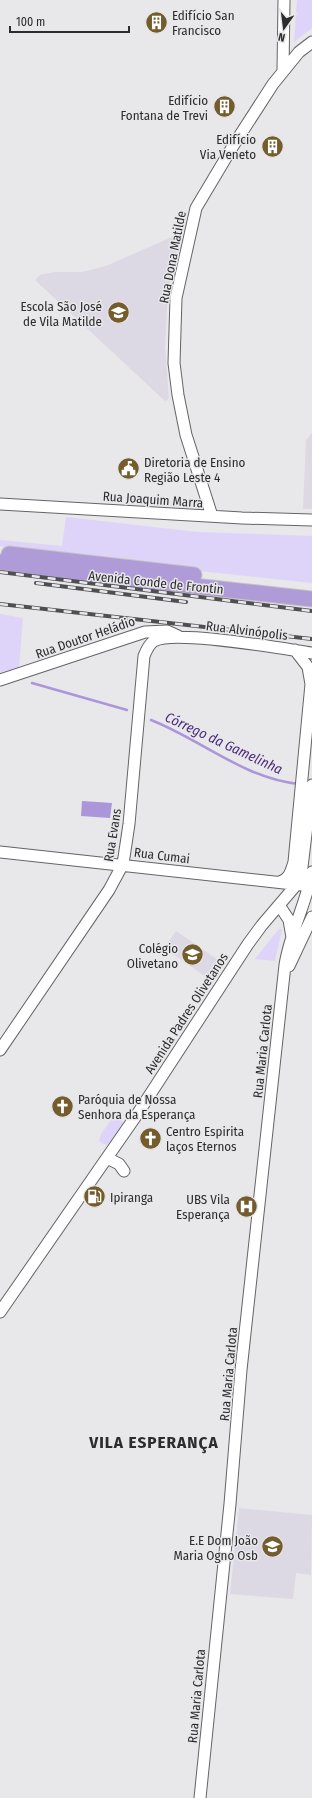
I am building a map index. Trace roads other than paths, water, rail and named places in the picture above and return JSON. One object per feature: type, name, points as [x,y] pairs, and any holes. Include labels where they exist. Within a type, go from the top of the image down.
[{"type":"highway","name":"Avenida Conde de Frontin","points":[[0,553],[312,590]]},
{"type":"highway","name":"Avenida Conde de Frontin","points":[[0,562],[102,576],[312,599]]},
{"type":"street","points":[[283,71],[284,0]]},
{"type":"street","name":"Rua Dona Matilde","points":[[212,516],[186,435],[174,363],[176,298],[196,208],[233,146],[283,71],[299,52],[312,42]]},
{"type":"street","points":[[283,48],[299,52]]},
{"type":"street","name":"Rua Joaquim Marra","points":[[0,504],[310,521]]},
{"type":"street","name":"Rua Doutor Heládio","points":[[0,680],[145,632],[167,631],[179,636]]},
{"type":"street","name":"Rua Alvinópolis","points":[[179,636],[312,653]]},
{"type":"street","name":"Rua Evans","points":[[0,1050],[109,890],[123,864],[129,824],[144,656],[146,651],[155,641],[179,636]]},
{"type":"street","points":[[280,882],[289,876],[294,862],[302,777],[310,716],[312,684],[311,673],[304,660],[295,650]]},
{"type":"street","points":[[307,871],[312,785]]},
{"type":"street","name":"Rua Cumai","points":[[0,852],[123,864],[311,886]]},
{"type":"street","name":"Avenida Padres Olivetanos","points":[[0,1312],[107,1158],[248,944],[307,871]]},
{"type":"street","name":"Rua Maria Carlota","points":[[200,1798],[230,1504],[241,1370],[286,958],[292,937],[311,886],[307,871]]},
{"type":"street","points":[[279,905],[289,920],[292,937]]},
{"type":"street","name":"Rua Maria Carlota","points":[[284,976],[312,917]]},
{"type":"street","points":[[107,1158],[119,1164],[124,1171]]},
{"type":"waterway","name":"Córrego da Gamelinha","points":[[32,683],[127,710]]},
{"type":"waterway","name":"Córrego da Gamelinha","points":[[151,720],[187,737],[241,767],[279,781],[299,784]]},
{"type":"railway","points":[[0,572],[312,611]]},
{"type":"railway","points":[[36,583],[186,602]]},
{"type":"railway","points":[[0,604],[312,639]]},
{"type":"place","name":"Edifício San Francisco","points":[[157,22]]},
{"type":"place","name":"Edifício Fontana de Trevi","points":[[224,107]]},
{"type":"place","name":"Edifício Via Veneto","points":[[272,146]]},
{"type":"place","name":"Escola São José de Vila Matilde","points":[[118,313]]},
{"type":"place","name":"Diretoria de Ensino Região Leste 4","points":[[128,469]]},
{"type":"place","name":"Colégio Olivetano","points":[[193,955]]},
{"type":"place","name":"Paróquia de Nossa Senhora da Esperança","points":[[62,1106]]},
{"type":"place","name":"Centro Espirita laços Eternos","points":[[151,1138]]},
{"type":"place","name":"Ipiranga","points":[[94,1197]]},
{"type":"place","name":"UBS Vila Esperança","points":[[246,1206]]},
{"type":"place","name":"E.E Dom João Maria Ogno Osb","points":[[273,1547]]},
{"type":"district","name":"VILA ESPERANÇA","points":[[154,1442]]}]
